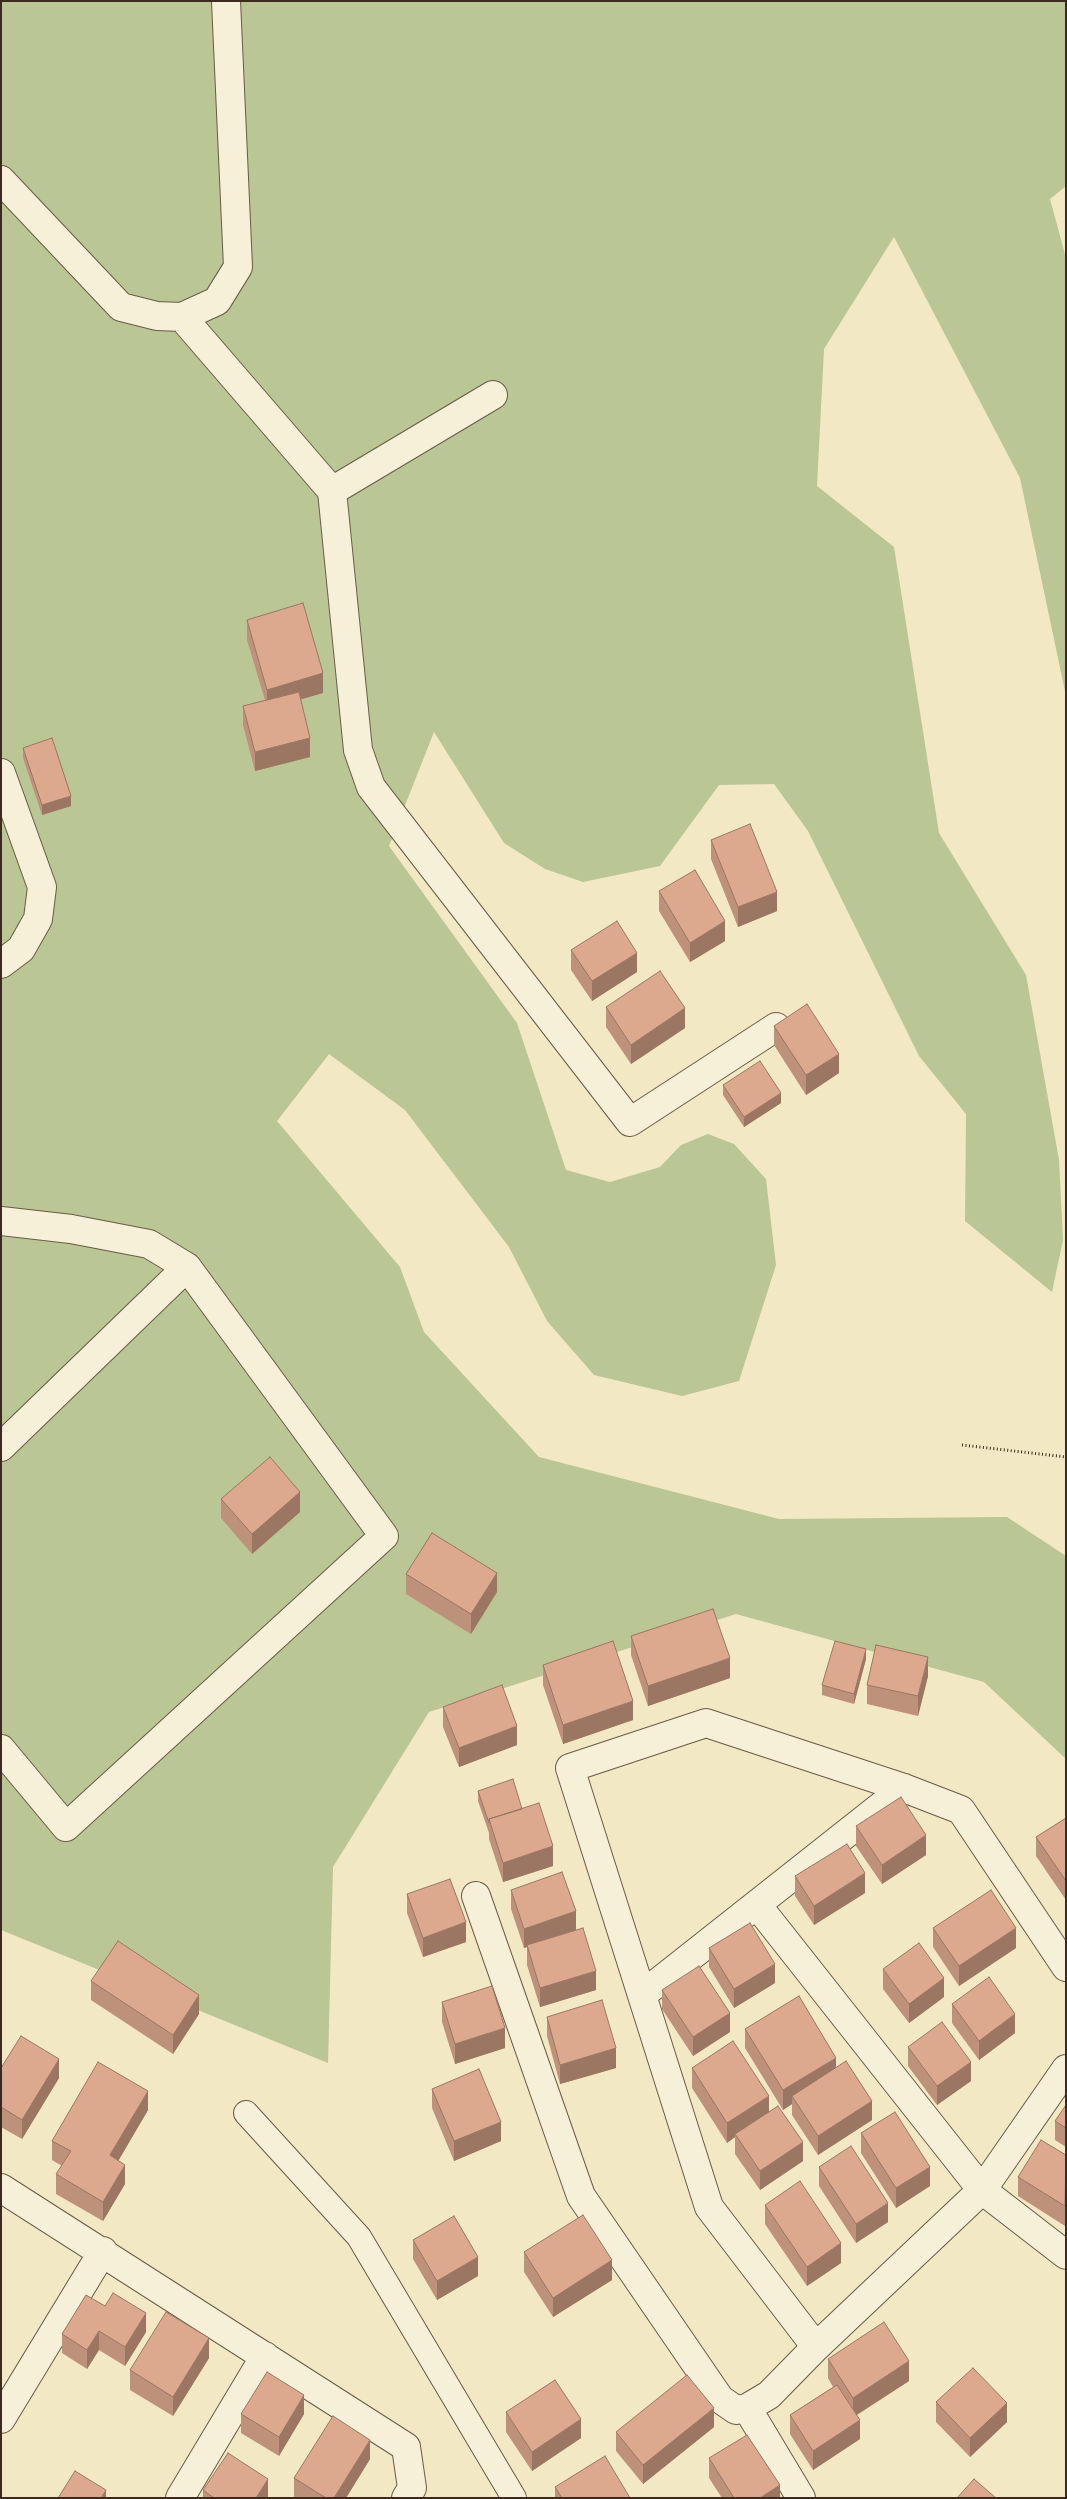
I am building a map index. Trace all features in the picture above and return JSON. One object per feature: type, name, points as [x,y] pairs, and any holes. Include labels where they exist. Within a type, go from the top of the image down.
[{"type":"street","points":[[1,180],[121,307],[157,316],[182,317],[217,301],[238,267],[226,1]]},
{"type":"street","points":[[182,317],[332,491],[358,750],[372,787],[630,1122],[776,1027]]},
{"type":"street","points":[[332,491],[493,395]]},
{"type":"street","points":[[1,773],[42,886],[38,920],[21,949],[1,964]]},
{"type":"street","points":[[1,1221],[72,1229],[149,1244],[187,1267],[384,1536],[66,1827],[1,1749]]},
{"type":"street","points":[[1,1447],[187,1267]]},
{"type":"street","points":[[816,2347],[709,2207],[570,1768],[706,1723],[904,1788],[961,1810],[1066,1968]]},
{"type":"street","points":[[642,1995],[904,1788]]},
{"type":"street","points":[[476,1896],[581,2196],[720,2399],[736,2410],[747,2408],[769,2395],[816,2347],[982,2190],[1066,2069]]},
{"type":"street","points":[[757,1905],[982,2190],[1066,2255]]},
{"type":"street","points":[[1,2188],[103,2251],[406,2447],[412,2488],[406,2498]]},
{"type":"street","points":[[1,2418],[103,2251]]},
{"type":"street","points":[[180,2498],[265,2356]]},
{"type":"street","points":[[747,2408],[800,2498]]},
{"type":"lane","points":[[246,2112],[359,2237],[514,2498]]},
{"type":"path","points":[[962,1445],[1066,1457]]},
{"type":"green space","points":[[1,1],[1066,1],[1066,186],[1050,199],[1066,258],[1066,696],[1020,478],[894,237],[824,349],[817,486],[894,547],[939,833],[1026,975],[1059,1160],[1063,1240],[1052,1292],[965,1221],[966,1114],[919,1056],[808,831],[774,784],[719,785],[660,866],[583,882],[545,869],[504,843],[434,732],[389,846],[517,1023],[566,1170],[610,1182],[660,1167],[681,1145],[708,1134],[734,1144],[766,1179],[776,1265],[739,1381],[682,1396],[594,1375],[547,1321],[509,1247],[405,1110],[329,1054],[277,1121],[400,1267],[424,1332],[539,1457],[779,1519],[1007,1517],[1066,1556],[1066,1759],[984,1682],[736,1614],[429,1712],[333,1867],[328,2063],[1,1930]]},
{"type":"building","points":[[303,603],[323,673],[267,690],[247,620]]},
{"type":"building","points":[[299,692],[310,738],[255,752],[243,706]]},
{"type":"building","points":[[52,738],[71,796],[42,805],[23,748]]},
{"type":"building","points":[[750,824],[777,892],[738,907],[711,840]]},
{"type":"building","points":[[695,870],[725,921],[690,943],[659,891]]},
{"type":"building","points":[[617,921],[637,953],[592,981],[571,950]]},
{"type":"building","points":[[660,971],[685,1008],[631,1045],[606,1007]]},
{"type":"building","points":[[807,1004],[839,1054],[806,1075],[774,1026]]},
{"type":"building","points":[[760,1061],[781,1093],[744,1117],[723,1085]]},
{"type":"building","points":[[270,1457],[300,1492],[252,1534],[221,1499]]},
{"type":"building","points":[[432,1533],[497,1573],[471,1614],[406,1574]]},
{"type":"building","points":[[713,1609],[730,1658],[648,1686],[631,1636]]},
{"type":"building","points":[[613,1641],[633,1701],[563,1725],[543,1665]]},
{"type":"building","points":[[835,1641],[866,1649],[854,1694],[822,1685]]},
{"type":"building","points":[[876,1645],[928,1657],[918,1696],[867,1685]]},
{"type":"building","points":[[502,1685],[517,1726],[459,1748],[443,1707]]},
{"type":"building","points":[[513,1779],[522,1809],[489,1819],[489,1823],[478,1791]]},
{"type":"building","points":[[901,1797],[926,1835],[882,1865],[856,1826]]},
{"type":"building","points":[[539,1803],[553,1846],[503,1863],[489,1819]]},
{"type":"building","points":[[1066,1818],[1066,1881],[1036,1837]]},
{"type":"building","points":[[847,1844],[865,1873],[814,1906],[795,1876]]},
{"type":"building","points":[[562,1872],[576,1911],[524,1929],[511,1890]]},
{"type":"building","points":[[450,1879],[466,1922],[423,1938],[407,1894]]},
{"type":"building","points":[[991,1890],[1016,1928],[959,1966],[933,1928]]},
{"type":"building","points":[[750,1923],[775,1964],[734,1989],[709,1948]]},
{"type":"building","points":[[583,1928],[596,1971],[540,1988],[527,1945]]},
{"type":"building","points":[[118,1941],[199,1995],[173,2035],[91,1981]]},
{"type":"building","points":[[919,1943],[944,1978],[909,2004],[883,1969]]},
{"type":"building","points":[[699,1966],[730,2013],[693,2037],[662,1990]]},
{"type":"building","points":[[989,1977],[1015,2014],[979,2041],[952,2004]]},
{"type":"building","points":[[492,1986],[505,2028],[455,2044],[442,2002]]},
{"type":"building","points":[[799,1996],[836,2058],[783,2090],[745,2029]]},
{"type":"building","points":[[602,2000],[616,2048],[560,2065],[547,2017]]},
{"type":"building","points":[[942,2022],[971,2062],[937,2086],[908,2047]]},
{"type":"building","points":[[21,2036],[59,2059],[22,2120],[1,2107],[1,2068]]},
{"type":"building","points":[[733,2041],[769,2096],[727,2123],[692,2068]]},
{"type":"building","points":[[846,2061],[872,2101],[818,2136],[792,2096]]},
{"type":"building","points":[[98,2062],[148,2091],[110,2155],[125,2165],[103,2202],[56,2174],[71,2151],[52,2141]]},
{"type":"building","points":[[479,2069],[501,2122],[454,2141],[432,2089]]},
{"type":"building","points":[[1066,2105],[1066,2128],[1055,2121]]},
{"type":"building","points":[[778,2106],[803,2142],[760,2171],[735,2134]]},
{"type":"building","points":[[895,2112],[930,2167],[896,2188],[861,2133]]},
{"type":"building","points":[[1041,2140],[1066,2155],[1065,2206],[1018,2177]]},
{"type":"building","points":[[851,2146],[888,2203],[856,2224],[819,2167]]},
{"type":"building","points":[[800,2181],[841,2243],[807,2267],[765,2205]]},
{"type":"building","points":[[583,2215],[612,2260],[553,2298],[524,2252]]},
{"type":"building","points":[[454,2216],[478,2257],[437,2281],[413,2240]]},
{"type":"building","points":[[113,2293],[146,2313],[125,2347],[99,2331],[87,2350],[62,2334],[86,2295],[105,2306]]},
{"type":"building","points":[[166,2312],[209,2338],[173,2397],[130,2370]]},
{"type":"building","points":[[884,2322],[909,2361],[853,2398],[828,2359]]},
{"type":"building","points":[[973,2368],[1007,2403],[970,2438],[936,2402]]},
{"type":"building","points":[[267,2372],[304,2395],[279,2437],[241,2414]]},
{"type":"building","points":[[687,2375],[714,2408],[643,2465],[616,2432]]},
{"type":"building","points":[[555,2380],[581,2419],[532,2452],[506,2412]]},
{"type":"building","points":[[837,2385],[860,2420],[813,2451],[790,2415]]},
{"type":"building","points":[[333,2416],[370,2440],[334,2498],[326,2498],[294,2478]]},
{"type":"building","points":[[747,2435],[780,2485],[760,2498],[734,2498],[709,2458]]},
{"type":"building","points":[[228,2453],[268,2479],[256,2498],[214,2498],[203,2490]]},
{"type":"building","points":[[605,2456],[630,2498],[562,2498],[555,2487]]},
{"type":"building","points":[[75,2471],[106,2490],[101,2498],[58,2498]]},
{"type":"building","points":[[974,2479],[996,2498],[957,2498]]}]
